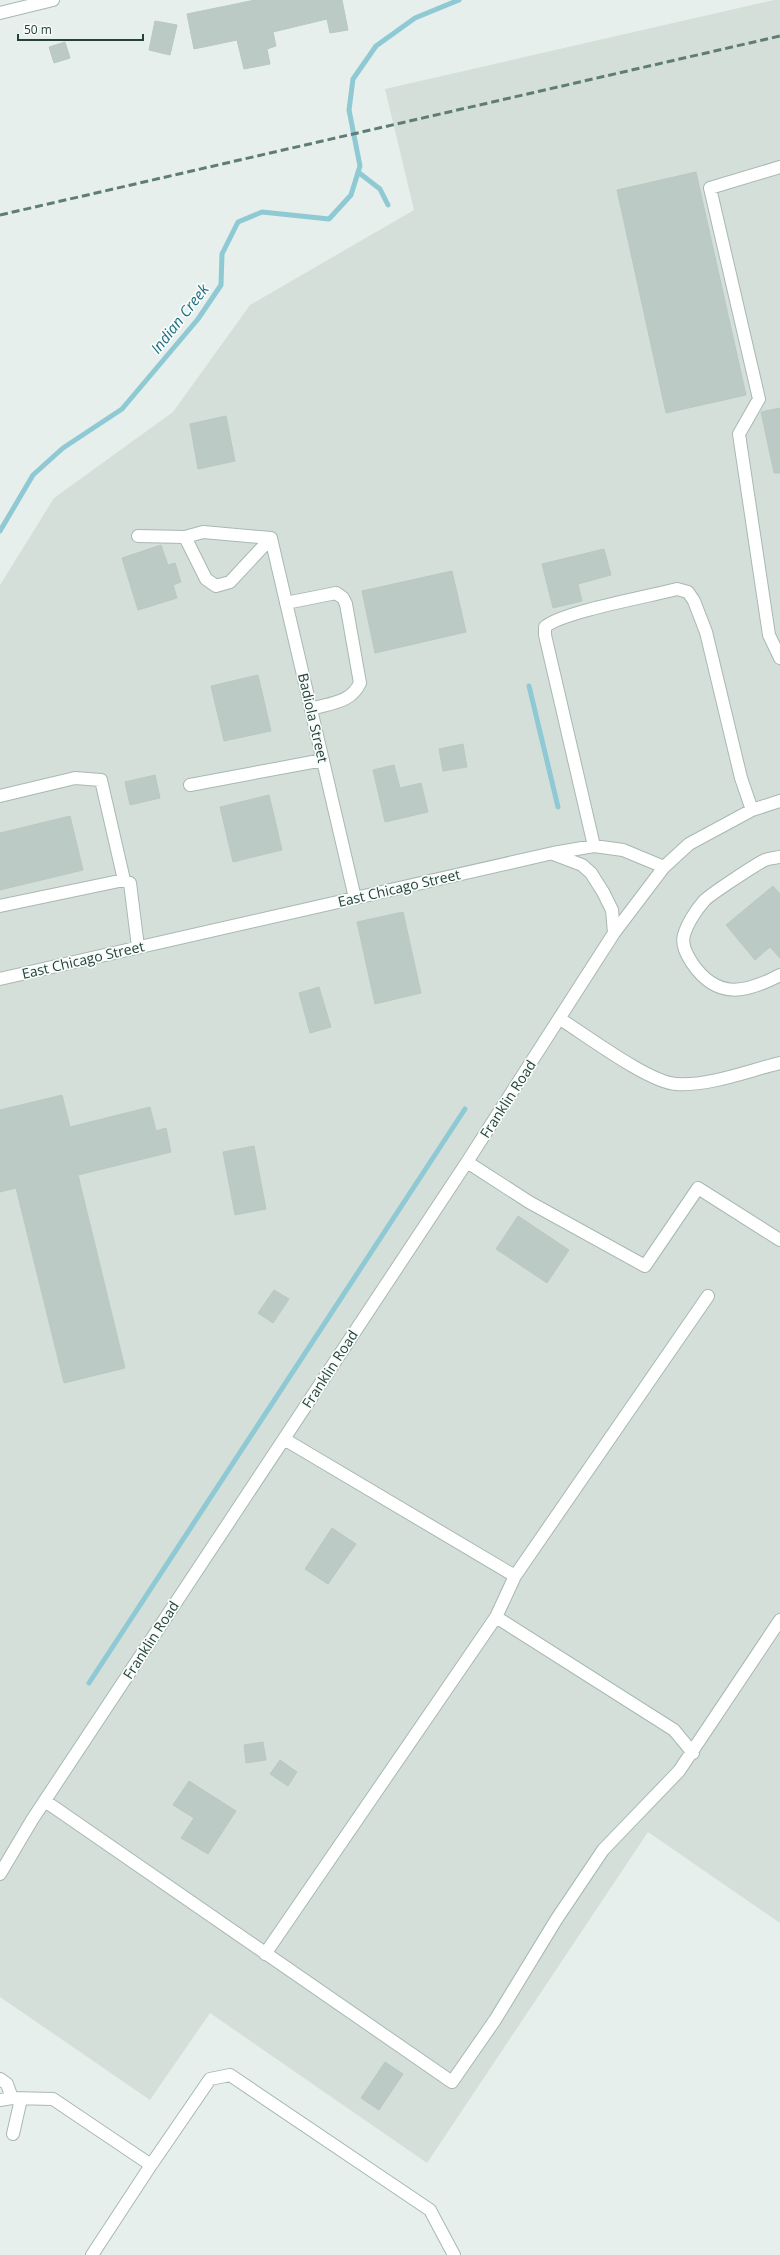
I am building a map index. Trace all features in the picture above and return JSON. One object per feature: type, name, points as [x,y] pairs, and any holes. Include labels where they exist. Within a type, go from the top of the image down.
[{"type":"street","points":[[0,13],[53,0]]},
{"type":"street","points":[[780,167],[710,188],[759,399],[739,434],[769,635],[780,658]]},
{"type":"street","points":[[138,536],[185,537],[203,532],[271,538]]},
{"type":"street","points":[[185,537],[206,579],[216,586],[230,582],[271,538]]},
{"type":"street","name":"Badiola Street","points":[[271,538],[355,898]]},
{"type":"street","points":[[594,846],[545,635],[545,627],[550,622],[580,612],[677,589],[688,592],[694,601],[704,626],[741,778],[752,810]]},
{"type":"street","points":[[286,603],[336,593],[343,598],[346,604],[360,683],[356,693],[350,698],[311,709]]},
{"type":"street","points":[[190,785],[323,760]]},
{"type":"street","points":[[0,796],[75,778],[101,780],[124,880]]},
{"type":"street","points":[[664,868],[689,844],[752,810],[780,801]]},
{"type":"street","name":"East Chicago Street","points":[[0,979],[355,898],[594,846],[623,850],[664,868]]},
{"type":"street","points":[[553,854],[582,865],[591,873],[612,910],[614,933]]},
{"type":"street","points":[[780,857],[764,860],[704,900],[688,924],[683,936],[685,952],[699,973],[711,983],[724,988],[742,990],[758,987],[780,975]]},
{"type":"street","name":"Franklin Road","points":[[0,1874],[44,1801],[467,1162],[614,933],[664,868]]},
{"type":"street","points":[[0,906],[124,880],[130,883],[138,947]]},
{"type":"street","points":[[560,1019],[650,1076],[675,1084],[700,1083],[780,1062]]},
{"type":"street","points":[[467,1162],[529,1202],[645,1266],[698,1188],[780,1240]]},
{"type":"street","points":[[265,1954],[496,1617],[515,1576],[708,1296]]},
{"type":"street","points":[[284,1439],[515,1576]]},
{"type":"street","points":[[496,1617],[674,1730],[693,1753]]},
{"type":"street","points":[[44,1801],[452,2082],[495,2020],[556,1920],[603,1850],[680,1771],[780,1620]]},
{"type":"street","points":[[92,2255],[210,2079],[230,2076],[430,2210],[454,2255]]},
{"type":"street","points":[[0,2079],[6,2084],[11,2099],[13,2134]]},
{"type":"street","points":[[11,2099],[54,2099],[151,2165]]},
{"type":"shaded area","points":[[774,0],[780,0],[780,1923],[648,1832],[427,2163],[210,2013],[150,2100],[0,1997],[0,585],[54,498],[173,412],[250,305],[414,210],[385,89]]},
{"type":"building","points":[[255,0],[342,0],[348,30],[330,33],[327,19],[273,32],[276,46],[267,49],[270,64],[244,69],[237,40],[194,49],[187,14]]},
{"type":"building","points":[[155,21],[177,25],[170,55],[149,50]]},
{"type":"building","points":[[65,42],[70,58],[54,63],[49,47]]},
{"type":"building","points":[[696,172],[746,395],[666,413],[617,190]]},
{"type":"building","points":[[780,408],[780,473],[774,473],[761,412]]},
{"type":"building","points":[[226,416],[235,461],[198,469],[190,424]]},
{"type":"building","points":[[161,545],[168,565],[175,563],[181,582],[173,585],[177,598],[138,610],[122,558]]},
{"type":"building","points":[[604,549],[611,575],[578,584],[582,601],[553,608],[542,564]]},
{"type":"building","points":[[452,571],[466,632],[375,653],[362,591]]},
{"type":"building","points":[[258,675],[271,731],[224,741],[211,686]]},
{"type":"building","points":[[463,744],[467,767],[443,771],[439,749]]},
{"type":"building","points":[[394,765],[400,788],[421,783],[428,812],[385,822],[373,770]]},
{"type":"building","points":[[155,775],[160,798],[130,805],[125,782]]},
{"type":"building","points":[[269,795],[282,850],[233,862],[220,807]]},
{"type":"building","points":[[70,816],[83,870],[0,890],[0,833]]},
{"type":"building","points":[[773,886],[780,894],[780,958],[770,947],[755,960],[726,925]]},
{"type":"building","points":[[403,912],[421,993],[375,1004],[357,922]]},
{"type":"building","points":[[319,987],[331,1027],[310,1033],[299,993]]},
{"type":"building","points":[[62,1095],[70,1127],[150,1107],[156,1131],[166,1128],[171,1152],[78,1175],[125,1368],[64,1383],[16,1188],[0,1192],[0,1110]]},
{"type":"building","points":[[254,1146],[266,1209],[235,1215],[223,1152]]},
{"type":"building","points":[[518,1216],[569,1250],[547,1283],[496,1249]]},
{"type":"building","points":[[274,1290],[289,1299],[273,1323],[258,1313]]},
{"type":"building","points":[[332,1528],[356,1544],[328,1584],[305,1569]]},
{"type":"building","points":[[263,1742],[266,1760],[246,1763],[244,1745]]},
{"type":"building","points":[[280,1760],[297,1772],[288,1786],[270,1774]]},
{"type":"building","points":[[189,1781],[236,1811],[208,1854],[181,1838],[194,1818],[173,1805]]},
{"type":"building","points":[[385,2062],[403,2074],[379,2110],[361,2098]]},
{"type":"waterway","name":"Indian Creek","points":[[0,531],[33,475],[63,448],[122,409],[198,319],[221,285],[222,254],[238,222],[262,212],[329,219],[351,195],[360,166],[349,110],[353,79],[376,46],[415,18],[459,0]]},
{"type":"waterway","points":[[358,172],[380,189],[388,205]]},
{"type":"waterway","points":[[529,686],[558,807]]},
{"type":"waterway","points":[[89,1683],[465,1109]]},
{"type":"railway","points":[[0,215],[780,36]]}]
